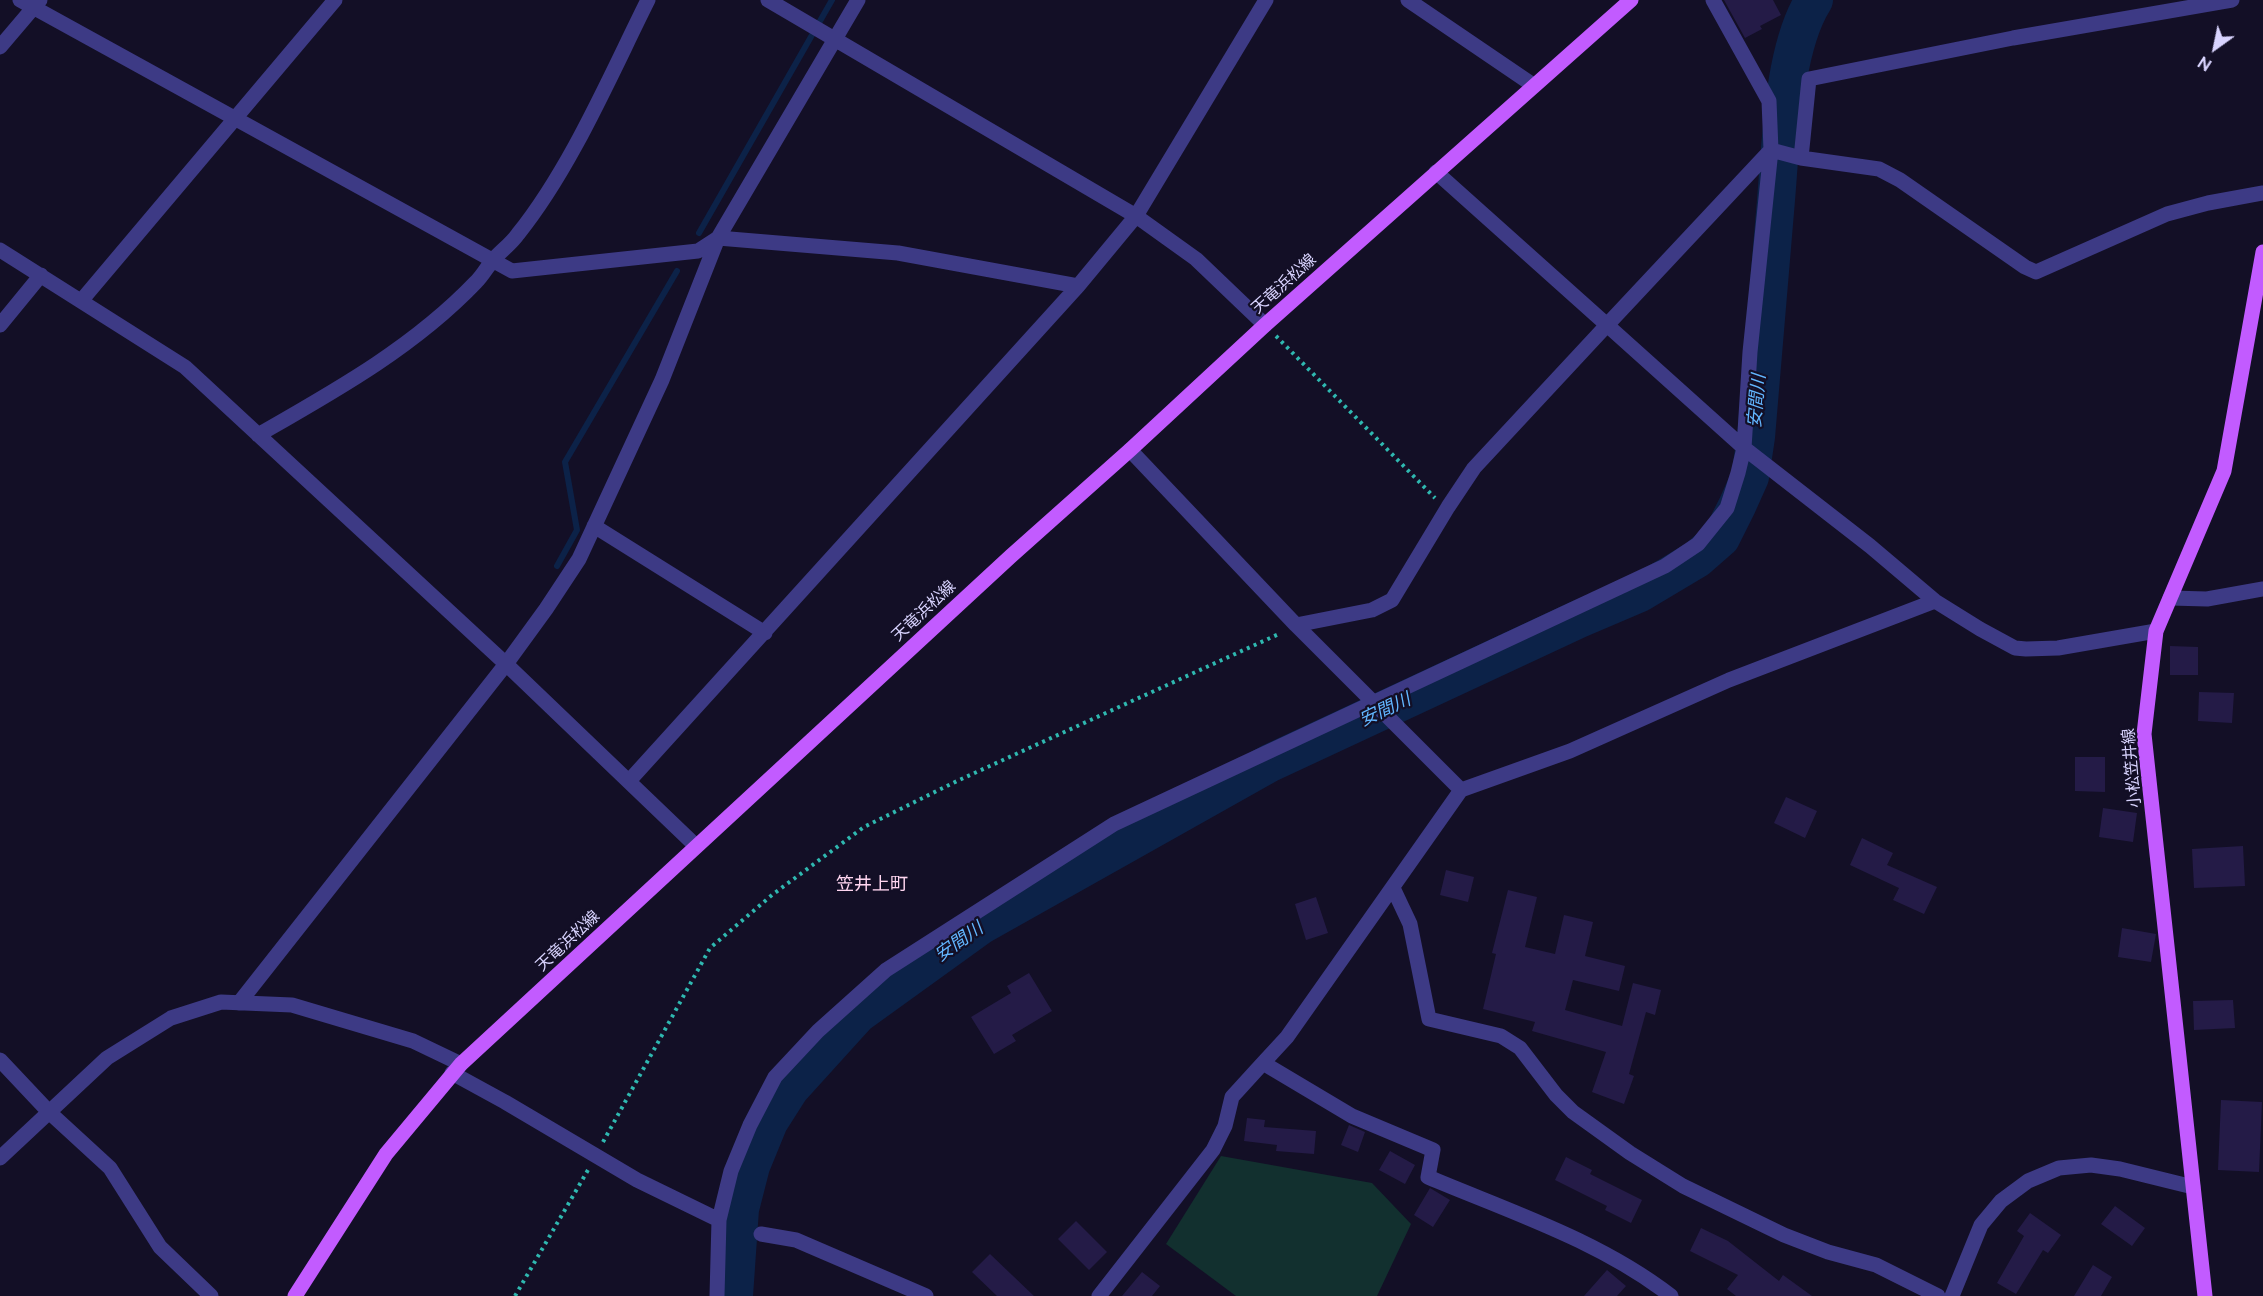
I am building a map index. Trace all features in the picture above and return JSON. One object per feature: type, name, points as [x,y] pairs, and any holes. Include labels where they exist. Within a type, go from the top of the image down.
[{"type":"main road","name":"天竜浜松線","points":[[295,1296],[386,1154],[456,1069],[1011,556],[1265,325],[1631,0]]},
{"type":"main road","name":"小松笠井線","points":[[2205,1296],[2144,734],[2156,632],[2224,471],[2261,282],[2263,252]]},
{"type":"street","points":[[81,301],[335,0]]},
{"type":"street","points":[[258,435],[361,376],[400,348],[477,281],[493,260],[518,235],[552,185],[648,0]]},
{"type":"street","points":[[768,0],[1136,216],[1196,260],[1265,325]]},
{"type":"street","points":[[239,1003],[506,664],[579,558],[662,380],[718,238],[830,37],[858,0]]},
{"type":"street","points":[[629,781],[1078,286],[1136,216],[1266,0]]},
{"type":"street","points":[[1408,0],[1533,85]]},
{"type":"street","points":[[717,1296],[719,1220],[735,1161],[750,1125],[775,1077],[818,1030],[886,970],[1114,824],[1665,566],[1698,544],[1727,508],[1744,449],[1750,352],[1772,150],[1769,101],[1713,0]]},
{"type":"street","points":[[1795,156],[1809,79],[2013,38],[2232,0]]},
{"type":"street","points":[[0,47],[31,2],[512,270],[698,251],[718,238],[898,253],[1078,286]]},
{"type":"street","points":[[1772,150],[1795,156],[1879,169],[1900,180],[2036,272],[2167,214],[2263,192]]},
{"type":"street","points":[[1296,626],[1372,610],[1392,600],[1446,509],[1474,468],[1772,150]]},
{"type":"street","points":[[1436,172],[1744,449],[1870,546],[1935,601],[2015,648],[2058,648],[2156,632]]},
{"type":"street","points":[[0,250],[185,367],[506,664],[696,846]]},
{"type":"street","points":[[0,325],[41,275]]},
{"type":"street","points":[[1130,450],[1296,626],[1461,790]]},
{"type":"street","points":[[594,526],[765,633]]},
{"type":"street","points":[[2170,598],[2207,599],[2263,589]]},
{"type":"street","points":[[1099,1296],[1213,1150],[1225,1126],[1232,1097],[1287,1037],[1461,790],[1570,751],[1729,680],[1935,601]]},
{"type":"street","points":[[1393,888],[1410,924],[1429,1019],[1502,1036],[1520,1048],[1556,1095],[1573,1112],[1630,1153],[1683,1186],[1784,1235],[1828,1252],[1876,1265],[1938,1296]]},
{"type":"street","points":[[0,1158],[107,1058],[171,1018],[221,1002],[292,1005],[413,1041],[505,1102],[637,1180],[719,1220]]},
{"type":"street","points":[[0,1060],[50,1112],[110,1168],[160,1247],[211,1296]]},
{"type":"street","points":[[1263,1063],[1353,1116],[1433,1150],[1428,1177],[1575,1239],[1649,1279],[1671,1296]]},
{"type":"street","points":[[1952,1296],[1981,1225],[2001,1201],[2028,1181],[2059,1168],[2091,1165],[2121,1169],[2193,1187]]},
{"type":"street","points":[[761,1234],[796,1240],[926,1296]]},
{"type":"path","points":[[1265,325],[1446,509]]},
{"type":"path","points":[[514,1296],[596,1156],[612,1123],[710,948],[772,895],[864,827],[957,781],[1296,626]]},
{"type":"green space","points":[[1221,1156],[1372,1183],[1411,1224],[1377,1296],[1236,1296],[1166,1244]]},
{"type":"building","points":[[1724,0],[1773,0],[1781,15],[1760,26],[1762,29],[1745,38]]},
{"type":"building","points":[[2170,646],[2198,647],[2198,675],[2170,675]]},
{"type":"building","points":[[2199,692],[2234,693],[2232,723],[2198,721]]},
{"type":"building","points":[[2075,757],[2105,757],[2105,792],[2075,791]]},
{"type":"building","points":[[1786,797],[1817,811],[1805,838],[1774,823]]},
{"type":"building","points":[[2103,808],[2137,813],[2133,842],[2099,837]]},
{"type":"building","points":[[1862,838],[1893,853],[1887,865],[1937,887],[1924,914],[1893,900],[1899,888],[1850,865]]},
{"type":"building","points":[[2243,846],[2245,886],[2194,888],[2192,849]]},
{"type":"building","points":[[1446,870],[1474,877],[1468,902],[1440,895]]},
{"type":"building","points":[[1508,890],[1537,897],[1525,947],[1555,954],[1564,915],[1593,922],[1585,956],[1625,966],[1619,991],[1573,980],[1565,1010],[1622,1026],[1633,983],[1661,990],[1655,1015],[1646,1012],[1629,1074],[1634,1076],[1624,1104],[1592,1092],[1606,1052],[1532,1031],[1535,1022],[1483,1009],[1496,954],[1492,953]]},
{"type":"building","points":[[1316,897],[1328,933],[1306,940],[1295,904]]},
{"type":"building","points":[[2122,928],[2156,934],[2151,962],[2118,957]]},
{"type":"building","points":[[1029,973],[1052,1011],[1012,1035],[1016,1041],[994,1054],[971,1017],[1011,993],[1007,986]]},
{"type":"building","points":[[2233,1000],[2235,1028],[2194,1030],[2193,1001]]},
{"type":"building","points":[[2221,1100],[2262,1102],[2259,1172],[2218,1170]]},
{"type":"building","points":[[1247,1118],[1265,1120],[1264,1127],[1316,1131],[1314,1154],[1276,1151],[1277,1145],[1244,1141]]},
{"type":"building","points":[[1349,1125],[1365,1132],[1358,1152],[1341,1145]]},
{"type":"building","points":[[1390,1151],[1415,1165],[1405,1184],[1379,1170]]},
{"type":"building","points":[[1566,1157],[1592,1170],[1590,1174],[1642,1200],[1631,1223],[1605,1210],[1607,1206],[1555,1180]]},
{"type":"building","points":[[1430,1188],[1450,1200],[1433,1227],[1414,1215]]},
{"type":"building","points":[[2115,1206],[2145,1228],[2132,1246],[2101,1224]]},
{"type":"building","points":[[2030,1213],[2061,1235],[2048,1253],[2043,1250],[2016,1294],[1997,1283],[2024,1236],[2017,1231]]},
{"type":"building","points":[[1076,1221],[1107,1252],[1089,1270],[1058,1239]]},
{"type":"building","points":[[1701,1228],[1728,1241],[1779,1281],[1783,1275],[1812,1296],[1736,1296],[1727,1289],[1738,1275],[1690,1251]]},
{"type":"building","points":[[990,1254],[1034,1296],[997,1296],[972,1272]]},
{"type":"building","points":[[2093,1265],[2112,1277],[2101,1296],[2074,1296]]},
{"type":"building","points":[[1607,1270],[1626,1286],[1617,1296],[1584,1296]]},
{"type":"building","points":[[1142,1272],[1160,1286],[1152,1296],[1122,1296]]},
{"type":"waterway","points":[[699,233],[832,0]]},
{"type":"waterway","name":"安間川","points":[[734,1296],[740,1209],[751,1166],[769,1122],[790,1089],[858,1014],[980,926],[1270,763],[1579,619],[1640,593],[1697,559],[1721,538],[1750,477],[1756,437],[1785,97],[1796,44],[1814,0]]},
{"type":"waterway","points":[[557,566],[577,530],[565,462],[677,271]]},
{"type":"district","name":"笠井上町","points":[[872,885]]}]
